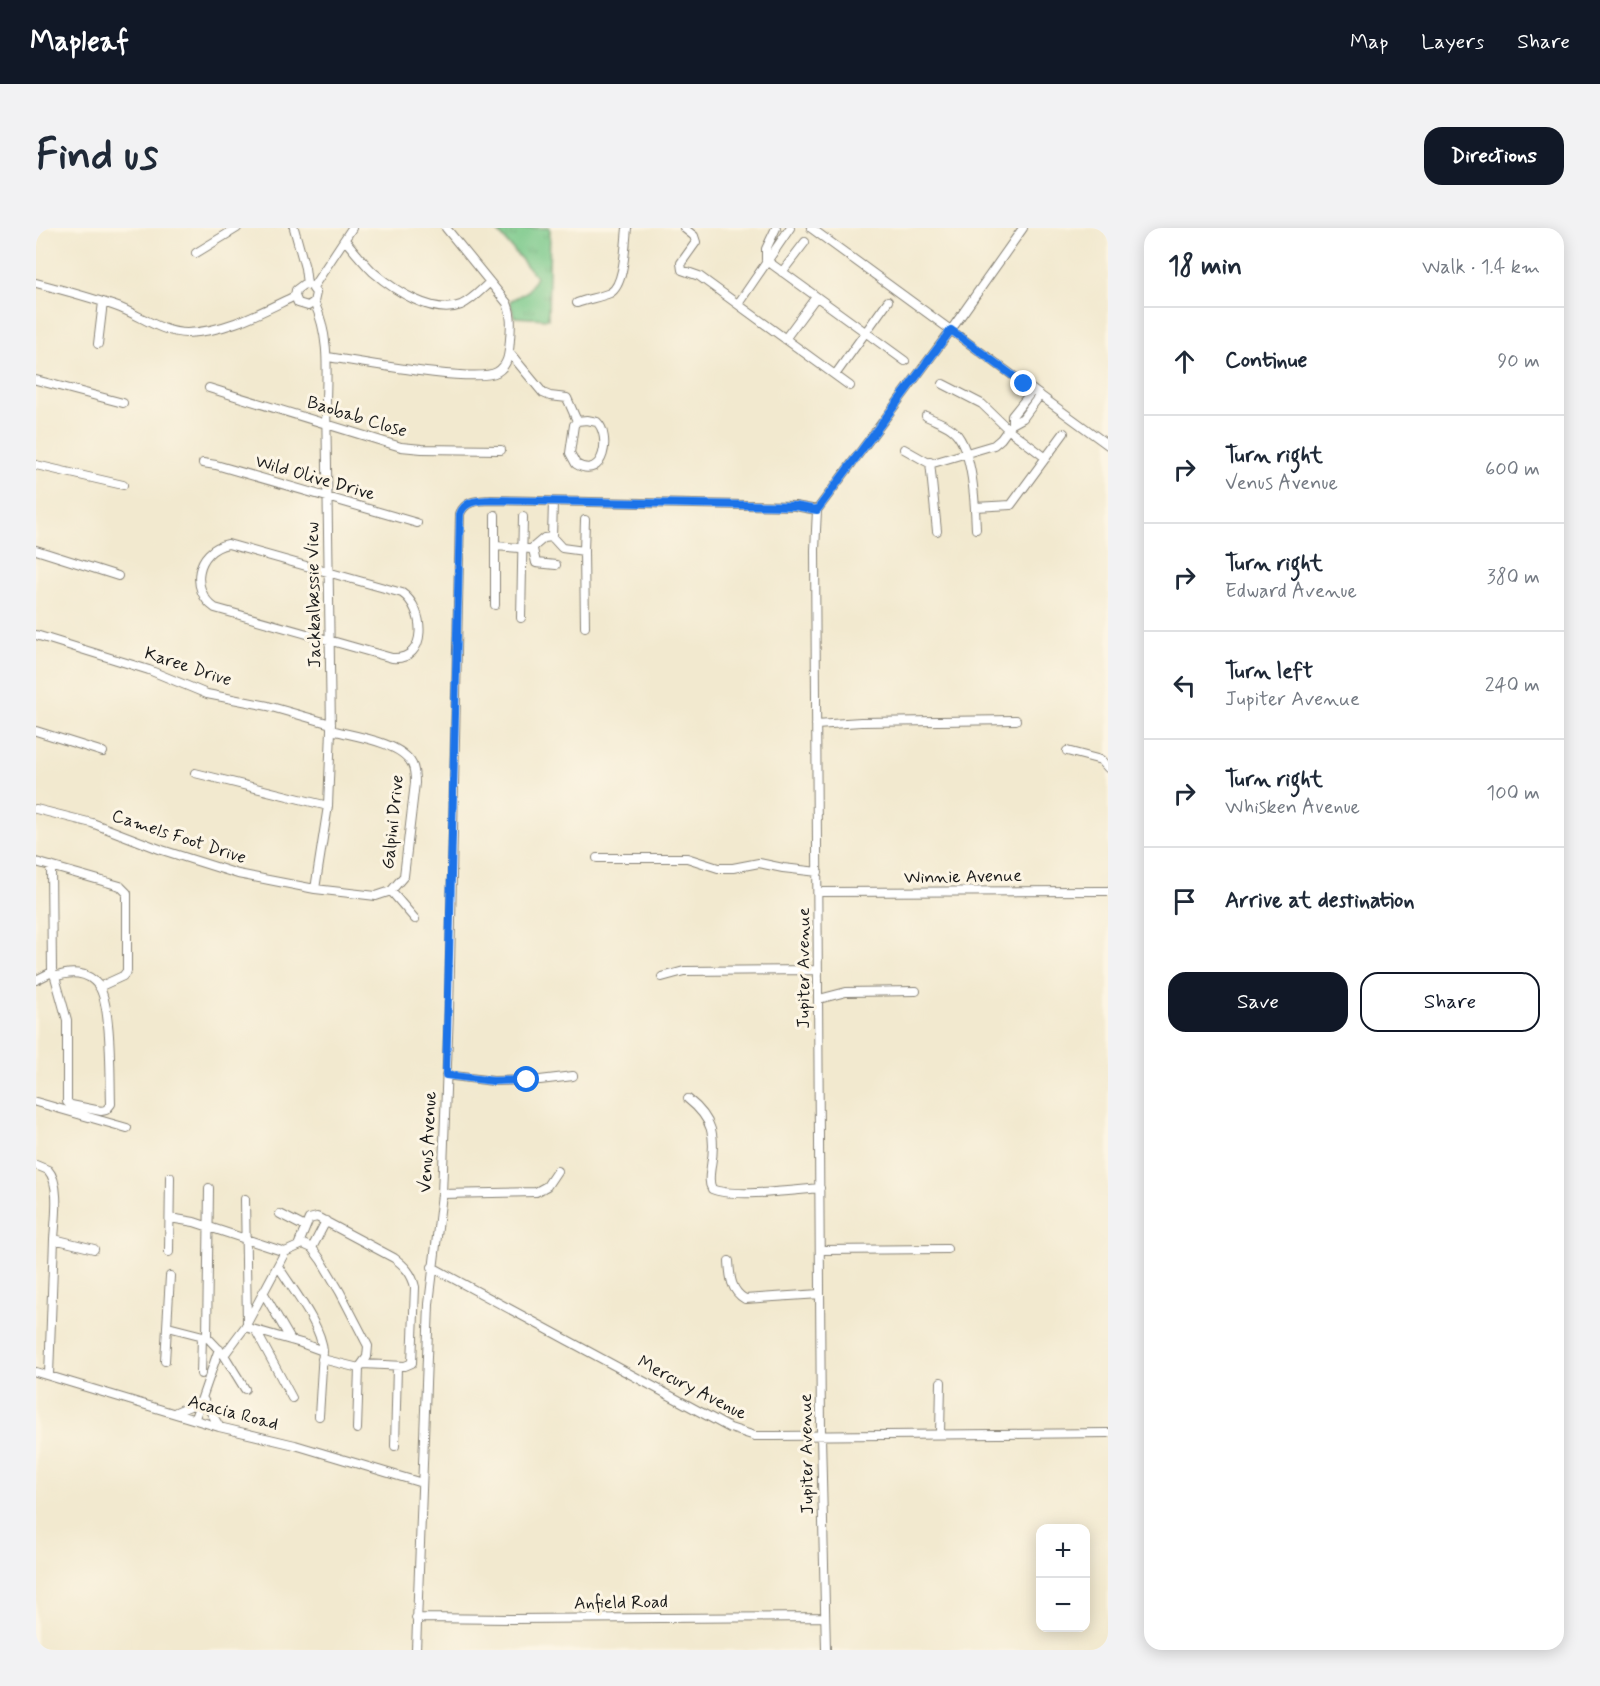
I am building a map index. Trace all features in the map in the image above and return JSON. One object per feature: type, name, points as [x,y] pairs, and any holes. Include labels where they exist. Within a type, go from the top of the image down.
[{"type":"street","points":[[196,253],[237,228]]},
{"type":"street","points":[[294,228],[310,286],[316,296],[314,302],[308,306],[301,305],[295,296]]},
{"type":"street","points":[[36,282],[103,302],[161,327],[187,333],[237,323],[295,296],[298,287],[310,286],[352,228]]},
{"type":"street","points":[[328,357],[423,372],[479,376],[496,373],[503,367],[509,352],[510,310],[501,294],[446,228]]},
{"type":"street","points":[[577,303],[615,289],[622,270],[627,228]]},
{"type":"street","points":[[684,228],[694,236],[696,242],[681,263],[682,270],[699,276],[850,386]]},
{"type":"street","points":[[766,260],[766,249],[776,228]]},
{"type":"street","points":[[738,304],[790,228]]},
{"type":"street","points":[[812,228],[1108,445]]},
{"type":"street","points":[[584,551],[562,548],[552,537],[553,502],[795,506],[817,510],[951,330],[1023,228]]},
{"type":"street","points":[[345,240],[380,277],[400,291],[424,303],[441,307],[459,306],[470,300],[490,282]]},
{"type":"street","points":[[782,272],[805,242]]},
{"type":"street","points":[[766,260],[905,361]]},
{"type":"street","points":[[785,339],[816,297]]},
{"type":"street","points":[[835,375],[888,301]]},
{"type":"street","points":[[98,344],[103,302]]},
{"type":"street","name":"Jackkalbessie View","points":[[314,302],[323,326],[328,357],[331,727],[328,806],[315,889]]},
{"type":"street","points":[[509,352],[543,393],[567,398],[577,421]]},
{"type":"street","points":[[36,380],[123,403]]},
{"type":"street","points":[[943,384],[981,404],[1046,458]]},
{"type":"street","name":"Baobab Close","points":[[208,388],[410,449],[501,450]]},
{"type":"street","points":[[904,449],[930,462],[994,445],[1001,439],[1010,426],[1012,416],[1033,390]]},
{"type":"street","points":[[1010,426],[1019,422],[1040,395]]},
{"type":"street","points":[[1022,403],[1029,410]]},
{"type":"street","points":[[926,416],[951,428],[957,434],[966,454],[975,507],[975,529]]},
{"type":"street","points":[[577,421],[595,421],[603,430],[601,460],[598,465],[591,468],[578,466],[571,456],[573,427],[577,421]]},
{"type":"street","points":[[975,507],[1011,505],[1064,433]]},
{"type":"street","points":[[930,462],[937,531]]},
{"type":"street","name":"Wild Olive Drive","points":[[203,463],[417,523]]},
{"type":"street","points":[[36,465],[123,485]]},
{"type":"street","name":"Venus Avenue","points":[[416,1650],[429,1304],[442,1194],[460,514],[465,505],[473,501],[553,502]]},
{"type":"street","name":"Jupiter Avenue","points":[[817,510],[815,550],[821,1436],[826,1650]]},
{"type":"street","points":[[495,515],[495,605]]},
{"type":"street","points":[[521,618],[523,517]]},
{"type":"street","points":[[585,520],[585,627]]},
{"type":"street","points":[[533,549],[544,538],[552,537]]},
{"type":"street","points":[[228,544],[402,593],[410,599],[420,628],[415,649],[408,656],[398,658],[329,639],[215,608],[203,595],[200,578],[202,563],[208,553],[228,544]]},
{"type":"street","points":[[496,546],[533,549]]},
{"type":"street","points":[[533,549],[536,563],[555,565]]},
{"type":"street","points":[[36,550],[118,576]]},
{"type":"street","name":"Karee Drive","points":[[36,635],[149,670],[207,694],[268,706],[331,727]]},
{"type":"street","points":[[816,725],[861,722],[1016,720]]},
{"type":"street","name":"Galpini Drive","points":[[315,889],[369,896],[382,895],[391,891],[405,872],[415,783],[414,768],[407,757],[393,747],[331,727]]},
{"type":"street","points":[[36,731],[103,752]]},
{"type":"street","points":[[1067,751],[1101,760],[1108,768]]},
{"type":"street","points":[[195,773],[328,806]]},
{"type":"street","name":"Camels Foot Drive","points":[[36,809],[92,823],[162,850],[238,874],[315,889]]},
{"type":"street","points":[[597,858],[687,858],[718,868],[733,868],[755,862],[818,872]]},
{"type":"street","points":[[36,862],[120,886],[127,893],[127,970],[123,976],[99,987]]},
{"type":"street","points":[[36,980],[54,975],[79,974],[92,979],[99,987],[110,1042],[111,1104],[108,1109],[100,1111],[71,1105],[67,1102],[67,1020],[54,975],[51,866]]},
{"type":"street","points":[[391,891],[415,919]]},
{"type":"street","name":"Winnie Avenue","points":[[818,892],[1108,891]]},
{"type":"street","points":[[662,977],[684,971],[818,970]]},
{"type":"street","points":[[819,999],[849,992],[916,991]]},
{"type":"street","points":[[446,1075],[493,1081],[540,1080],[573,1076]]},
{"type":"street","points":[[688,1099],[700,1109],[712,1130],[714,1143],[709,1184],[712,1189],[753,1192],[820,1188]]},
{"type":"street","points":[[36,1102],[127,1128]]},
{"type":"street","points":[[36,1165],[48,1170],[54,1180],[56,1195],[49,1375]]},
{"type":"street","points":[[442,1194],[536,1192],[547,1186],[556,1171]]},
{"type":"street","points":[[170,1177],[170,1252]]},
{"type":"street","points":[[201,1374],[209,1188]]},
{"type":"street","points":[[245,1199],[246,1325]]},
{"type":"street","points":[[279,1214],[305,1227]]},
{"type":"street","points":[[246,1325],[256,1331],[291,1340],[322,1355],[361,1366],[409,1366],[413,1361],[415,1287],[412,1277],[403,1264],[317,1217],[312,1217],[305,1227],[298,1246]]},
{"type":"street","points":[[170,1218],[194,1222],[209,1229],[245,1238],[285,1252]]},
{"type":"street","points":[[312,1248],[326,1221]]},
{"type":"street","points":[[54,1239],[94,1249]]},
{"type":"street","points":[[195,1418],[221,1352],[246,1325],[285,1252],[305,1244],[312,1248],[340,1292],[366,1340],[368,1350],[361,1366],[357,1429]]},
{"type":"street","points":[[820,1250],[947,1249]]},
{"type":"street","points":[[729,1261],[732,1285],[735,1291],[745,1299],[820,1294]]},
{"type":"street","points":[[278,1266],[322,1341],[319,1416]]},
{"type":"street","name":"Mercury Avenue","points":[[432,1267],[730,1428],[755,1436],[1108,1433]]},
{"type":"street","points":[[165,1361],[170,1276]]},
{"type":"street","points":[[263,1292],[291,1340]]},
{"type":"street","points":[[168,1327],[204,1337],[221,1352],[245,1389]]},
{"type":"street","points":[[256,1331],[292,1398]]},
{"type":"street","points":[[395,1446],[397,1366]]},
{"type":"street","name":"Acacia Road","points":[[36,1372],[219,1427],[295,1445],[422,1482]]},
{"type":"street","points":[[940,1382],[940,1434]]},
{"type":"street","points":[[175,1412],[202,1400]]},
{"type":"street","points":[[202,1400],[219,1427]]},
{"type":"street","name":"Anfield Road","points":[[416,1618],[825,1617]]},
{"type":"green space","points":[[495,228],[550,228],[548,319],[514,317],[510,301],[528,291],[536,277]]},
{"type":"route","points":[[527,1080],[476,1080],[446,1075],[460,514],[462,508],[473,501],[491,500],[795,506],[817,510],[951,330],[1024,384]]}]
